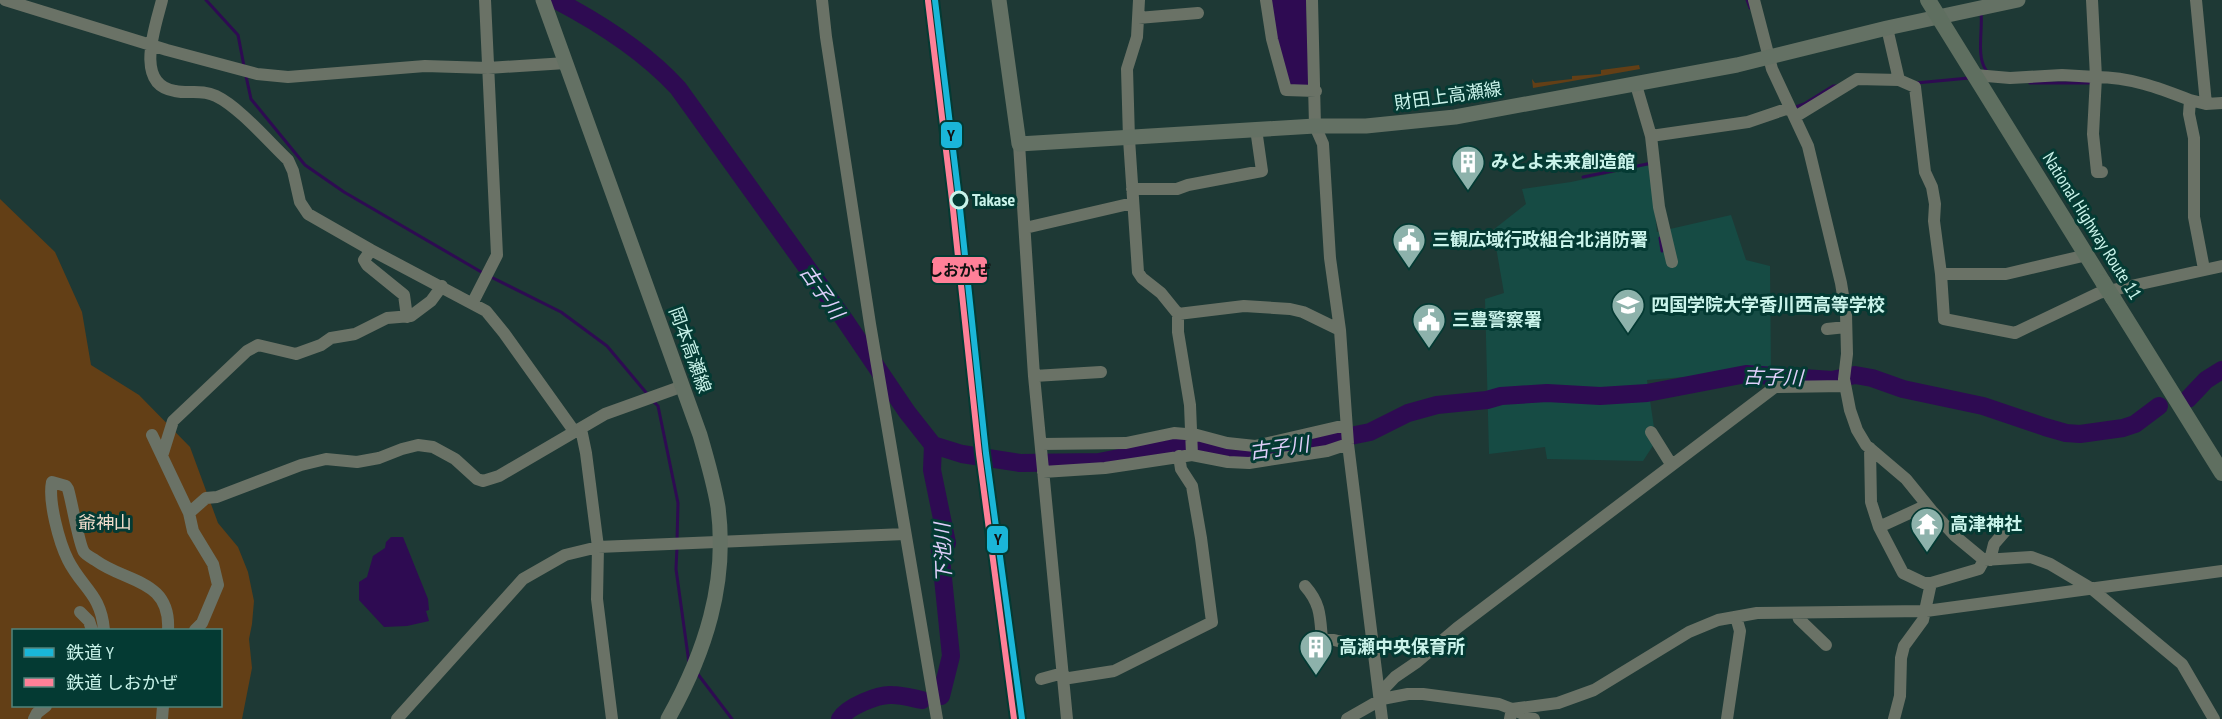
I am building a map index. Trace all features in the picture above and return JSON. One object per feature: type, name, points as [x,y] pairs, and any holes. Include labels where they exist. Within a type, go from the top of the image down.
[{"type":"highway","name":"National Highway Route 11","points":[[1928,0],[2222,473]]},
{"type":"main road","name":"岡本高瀬線","points":[[543,0],[683,386],[712,476],[718,508],[720,563],[717,594],[706,639],[691,676],[668,719]]},
{"type":"main road","points":[[999,0],[1018,144]]},
{"type":"main road","name":"財田上高瀬線","points":[[1018,144],[1256,129],[1366,126],[1455,117],[1770,57],[1887,28],[2018,0]]},
{"type":"street","points":[[5,0],[257,74],[288,77],[425,66],[488,68],[566,63]]},
{"type":"street","points":[[162,0],[150,61],[154,76],[161,85],[175,91],[206,92],[229,105],[288,160],[300,202],[308,214],[486,311],[578,430],[586,453],[598,547],[597,599],[612,719]]},
{"type":"street","points":[[473,302],[497,255],[484,0]]},
{"type":"street","points":[[822,0],[870,324],[937,719]]},
{"type":"street","points":[[1139,0],[1137,38],[1127,69],[1128,137],[1138,272],[1161,293],[1178,314],[1178,332],[1190,405],[1192,452]]},
{"type":"street","points":[[1266,0],[1272,39],[1286,90],[1316,91]]},
{"type":"street","points":[[1312,0],[1316,91],[1315,126],[1323,144],[1330,258],[1340,330],[1346,425],[1380,705]]},
{"type":"street","points":[[1754,0],[1772,69],[1808,146],[1841,283],[1847,354],[1844,380],[1857,430],[1870,448],[1906,479],[1955,536],[1987,560],[2031,557],[2049,564],[2092,589],[2182,664],[2214,719]]},
{"type":"street","points":[[2092,0],[2096,77],[2094,134],[2097,172],[2102,172]]},
{"type":"street","points":[[2196,0],[2206,104]]},
{"type":"street","points":[[1138,18],[1198,13]]},
{"type":"street","points":[[1887,28],[1899,80]]},
{"type":"street","points":[[1975,75],[2010,78],[2062,75],[2116,77],[2153,86],[2206,104],[2222,103]]},
{"type":"street","points":[[1651,136],[1792,113],[1857,79],[1899,80],[1915,87],[1925,172],[1932,187],[1935,204],[1934,221],[1944,319],[2015,333],[2099,293],[2222,266]]},
{"type":"street","points":[[1636,84],[1651,136],[1659,207],[1672,262]]},
{"type":"street","points":[[2190,100],[2189,114],[2194,138],[2194,217],[2204,269]]},
{"type":"street","points":[[1132,189],[1177,189],[1262,171],[1256,129]]},
{"type":"street","points":[[1018,144],[1034,376],[1067,719]]},
{"type":"street","points":[[1025,228],[1132,203]]},
{"type":"street","points":[[371,250],[364,260],[404,295],[407,317]]},
{"type":"street","points":[[1941,274],[2006,274],[2087,255]]},
{"type":"street","points":[[163,453],[173,421],[247,351],[258,345],[296,354],[321,345],[331,338],[355,334],[387,318],[411,316],[431,301],[442,286]]},
{"type":"street","points":[[1178,314],[1244,306],[1290,309],[1303,312],[1340,330]]},
{"type":"street","points":[[1827,329],[1846,327]]},
{"type":"street","points":[[1034,376],[1101,372]]},
{"type":"street","points":[[189,513],[206,498],[217,497],[301,465],[326,459],[357,462],[418,446],[433,447],[455,459],[477,479],[483,481],[499,476],[605,414],[683,386]]},
{"type":"street","points":[[1380,705],[1395,677],[1774,387],[1845,386]]},
{"type":"street","points":[[1041,444],[1126,443],[1174,433],[1255,446],[1346,425]]},
{"type":"street","points":[[1651,432],[1671,464]]},
{"type":"street","points":[[152,435],[163,453],[177,490],[189,513],[193,531],[213,564],[218,585],[202,623],[196,629]]},
{"type":"street","points":[[1043,472],[1105,468],[1192,452],[1228,462],[1249,463],[1327,451],[1348,444]]},
{"type":"street","points":[[1870,448],[1871,502],[1879,527],[1904,573],[1924,583],[1931,583],[1979,569],[1987,560],[1994,544],[2007,529]]},
{"type":"street","points":[[1041,679],[1114,671],[1212,622],[1192,486],[1181,469],[1179,456]]},
{"type":"street","points":[[104,629],[97,600],[69,561],[62,544],[50,492],[52,482],[66,486],[68,489],[84,552],[106,568],[148,585],[165,604],[168,629]]},
{"type":"street","points":[[1879,527],[1927,505]]},
{"type":"street","points":[[398,719],[523,579],[565,555],[598,547],[905,534]]},
{"type":"street","points":[[1511,714],[1558,703],[1594,690],[1689,632],[1718,620],[1757,613],[1926,611],[2222,571]]},
{"type":"street","points":[[1894,719],[1900,696],[1901,658],[1904,646],[1923,620],[1931,583]]},
{"type":"street","points":[[1305,586],[1315,597],[1319,609],[1322,640],[1334,640],[1374,650]]},
{"type":"street","points":[[80,612],[92,629]]},
{"type":"street","points":[[1797,613],[1799,619],[1826,645]]},
{"type":"street","points":[[1726,719],[1740,631],[1736,617]]},
{"type":"street","points":[[1347,719],[1408,694],[1499,704],[1511,714],[1534,719]]},
{"type":"street","points":[[34,719],[44,707]]},
{"type":"shaded area","points":[[1268,0],[1306,0],[1310,87],[1286,87]]},
{"type":"shaded area","name":"四国学院大学香川西高等学校","points":[[1650,165],[1657,232],[1731,215],[1746,260],[1770,266],[1771,370],[1647,380],[1656,441],[1643,461],[1547,459],[1545,447],[1489,454],[1485,299],[1504,293],[1493,230],[1526,204],[1522,189],[1571,182]]},
{"type":"shaded area","points":[[391,537],[403,537],[428,599],[429,610],[426,611],[429,621],[407,626],[384,627],[359,600],[359,582],[367,577],[373,556],[385,548],[386,542]]},
{"type":"green space","points":[[1639,65],[1640,69],[1533,88],[1532,79],[1535,83],[1572,79],[1572,76],[1601,74],[1601,70]]},
{"type":"green space","name":"爺神山","points":[[0,199],[55,252],[82,312],[91,365],[139,395],[190,447],[218,523],[238,547],[248,572],[254,601],[249,639],[252,668],[242,719],[0,719]]},
{"type":"waterway","points":[[206,0],[238,35],[244,66]]},
{"type":"waterway","name":"古子川","points":[[556,0],[621,39],[651,62],[678,88],[844,319],[907,412],[933,445],[962,454],[1020,463],[1099,462],[1174,447],[1203,446],[1242,454],[1272,452],[1370,432],[1408,413],[1437,405],[1487,400],[1501,396],[1547,393],[1600,396],[1647,393],[1746,374],[1832,380],[1855,375],[1872,378],[1903,389],[1983,406],[2066,433],[2080,434],[2123,428],[2135,424],[2159,406]]},
{"type":"waterway","points":[[1747,0],[1750,8]]},
{"type":"waterway","points":[[1981,13],[1981,58],[1986,70]]},
{"type":"waterway","points":[[246,76],[251,99],[305,165],[344,192],[483,273]]},
{"type":"waterway","points":[[1916,83],[1969,78]]},
{"type":"waterway","points":[[2030,83],[2092,83]]},
{"type":"waterway","points":[[1793,108],[1837,86]]},
{"type":"waterway","points":[[1583,177],[1652,163]]},
{"type":"waterway","points":[[1660,238],[1662,251]]},
{"type":"waterway","points":[[489,276],[561,312],[607,346],[649,396]]},
{"type":"waterway","name":"古子川","points":[[2188,399],[2206,380],[2222,370]]},
{"type":"waterway","points":[[653,401],[658,406],[678,503],[677,541]]},
{"type":"waterway","name":"下池川","points":[[933,445],[932,470],[947,543],[940,549],[951,656],[941,696]]},
{"type":"waterway","points":[[677,547],[676,569],[689,663]]},
{"type":"waterway","points":[[697,673],[732,719]]},
{"type":"waterway","name":"下池川","points":[[840,719],[849,710],[863,702],[886,695],[922,700]]},
{"type":"rail line","name":"Y","points":[[935,0],[986,453],[1022,719]]},
{"type":"rail line","name":"しおかぜ","points":[[928,1],[979,454],[1014,719]]},
{"type":"place","name":"みとよ未来創造館","points":[[1468,191]]},
{"type":"place","name":"Takase","points":[[959,200]]},
{"type":"place","name":"三観広域行政組合北消防署","points":[[1409,269]]},
{"type":"place","name":"四国学院大学香川西高等学校","points":[[1628,334]]},
{"type":"place","name":"三豊警察署","points":[[1429,349]]},
{"type":"place","name":"高津神社","points":[[1927,553]]},
{"type":"place","name":"高瀬中央保育所","points":[[1316,676]]}]
